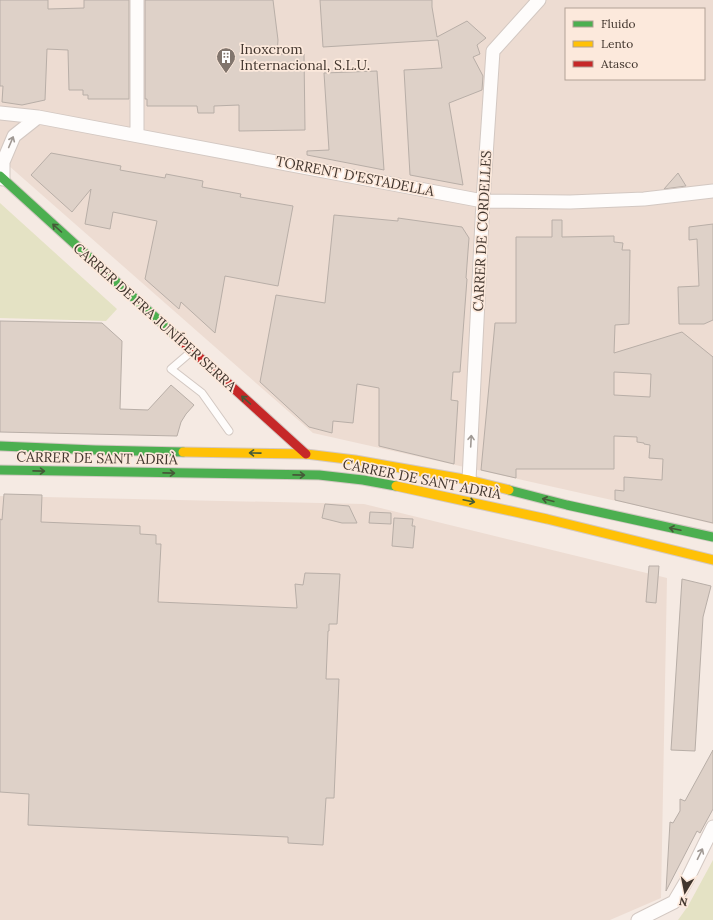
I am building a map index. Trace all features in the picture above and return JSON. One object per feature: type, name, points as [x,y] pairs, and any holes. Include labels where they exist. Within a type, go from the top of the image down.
[{"type":"street","points":[[136,0],[137,135]]},
{"type":"street","name":"CARRER DE CORDELLES","points":[[469,480],[483,201],[493,51],[539,0]]},
{"type":"street","name":"TORRENT D'ESTADELLA","points":[[0,113],[38,117],[137,135],[483,201],[570,202],[644,199],[713,191]]},
{"type":"street","name":"CARRER DE FRA JUNÍPER SERRA","points":[[38,117],[14,136],[3,162],[2,177],[306,454]]},
{"type":"street","name":"CARRER DE SANT ADRIÀ","points":[[0,446],[95,450],[306,454],[355,460],[469,480],[567,505],[713,537]]},
{"type":"street","name":"CARRER DE SANT ADRIÀ","points":[[0,470],[319,475],[363,480],[547,518],[713,560]]},
{"type":"street","points":[[638,920],[674,902],[687,880],[713,827]]},
{"type":"lane","points":[[192,351],[171,368],[202,392],[229,431]]},
{"type":"shaded area","points":[[0,0],[713,0],[713,524],[313,433],[0,158]]},
{"type":"shaded area","points":[[0,203],[117,309],[106,321],[0,318]]},
{"type":"shaded area","points":[[0,496],[364,504],[667,578],[661,898],[610,920],[0,920]]},
{"type":"shaded area","points":[[713,860],[713,920],[678,920],[688,906]]},
{"type":"building","points":[[0,0],[48,0],[48,9],[84,8],[84,0],[129,0],[129,99],[88,99],[88,95],[83,95],[83,90],[69,90],[68,50],[47,49],[45,100],[22,105],[2,102],[3,86],[0,86]]},
{"type":"building","name":"Inoxcrom Internacional, S.L.U.","points":[[145,0],[273,0],[278,40],[277,54],[304,54],[305,130],[239,131],[239,105],[214,106],[214,113],[198,113],[197,106],[147,106],[147,99],[145,99]]},
{"type":"building","points":[[320,0],[432,0],[437,37],[467,21],[486,38],[477,45],[480,54],[473,57],[483,76],[482,90],[449,103],[463,185],[410,175],[404,70],[442,68],[438,40],[323,47]]},
{"type":"building","points":[[377,71],[384,170],[307,155],[307,151],[329,150],[324,73]]},
{"type":"building","points":[[51,153],[121,166],[120,170],[165,178],[166,174],[203,181],[202,187],[241,194],[240,197],[293,206],[278,286],[225,276],[215,333],[181,302],[179,309],[145,279],[157,221],[113,212],[110,229],[85,224],[91,189],[72,212],[31,175]]},
{"type":"building","points":[[678,173],[686,186],[664,189]]},
{"type":"building","points":[[334,215],[398,221],[398,218],[462,227],[469,238],[460,372],[453,372],[451,400],[458,401],[454,464],[379,446],[379,388],[357,384],[353,423],[333,421],[332,433],[309,427],[260,382],[276,295],[325,303]]},
{"type":"building","points":[[552,220],[562,220],[562,237],[614,236],[614,242],[623,243],[622,250],[630,250],[629,324],[615,325],[614,353],[682,332],[713,357],[713,523],[615,500],[615,490],[624,491],[624,477],[662,480],[663,459],[649,458],[650,445],[637,442],[637,437],[614,436],[614,469],[516,469],[516,478],[481,470],[495,323],[516,323],[516,237],[552,237]],"holes":[[[614,372],[651,374],[650,397],[614,395]]]},
{"type":"building","points":[[713,224],[713,320],[704,324],[679,324],[678,287],[699,286],[697,239],[689,240],[689,227]]},
{"type":"building","points":[[0,321],[102,323],[122,341],[120,409],[148,410],[171,385],[194,405],[181,422],[177,436],[0,432]]},
{"type":"building","points":[[4,494],[42,495],[41,522],[140,526],[140,534],[156,535],[156,544],[161,544],[158,602],[297,608],[295,584],[303,585],[305,573],[340,574],[337,624],[329,624],[328,631],[326,679],[339,679],[334,798],[326,798],[323,845],[288,843],[288,837],[28,825],[29,794],[0,792],[0,519],[2,520]]},
{"type":"building","points":[[325,504],[349,506],[357,523],[342,523],[322,518]]},
{"type":"building","points":[[370,512],[391,513],[391,524],[369,523]]},
{"type":"building","points":[[394,518],[413,519],[412,526],[415,526],[413,548],[392,546]]},
{"type":"building","points":[[649,566],[659,566],[656,603],[646,602]]},
{"type":"building","points":[[682,579],[711,586],[703,617],[695,751],[671,750]]},
{"type":"building","points":[[713,750],[713,809],[700,833],[697,831],[666,891],[670,822],[673,823],[680,811],[680,799],[685,801]]},
{"type":"traffic: fast","points":[[0,176],[176,336]]},
{"type":"traffic: fast","points":[[0,446],[183,452]]},
{"type":"traffic: fast","points":[[0,470],[319,475],[363,480],[396,486]]},
{"type":"traffic: fast","points":[[509,490],[567,505],[713,537]]},
{"type":"traffic: slow","points":[[183,452],[306,454],[355,460],[469,480],[509,490]]},
{"type":"traffic: slow","points":[[396,486],[547,519],[713,560]]},
{"type":"traffic: jam","points":[[176,336],[306,454]]},
{"type":"place","name":"Inoxcrom Internacional, S.L.U.","points":[[226,74]]}]
